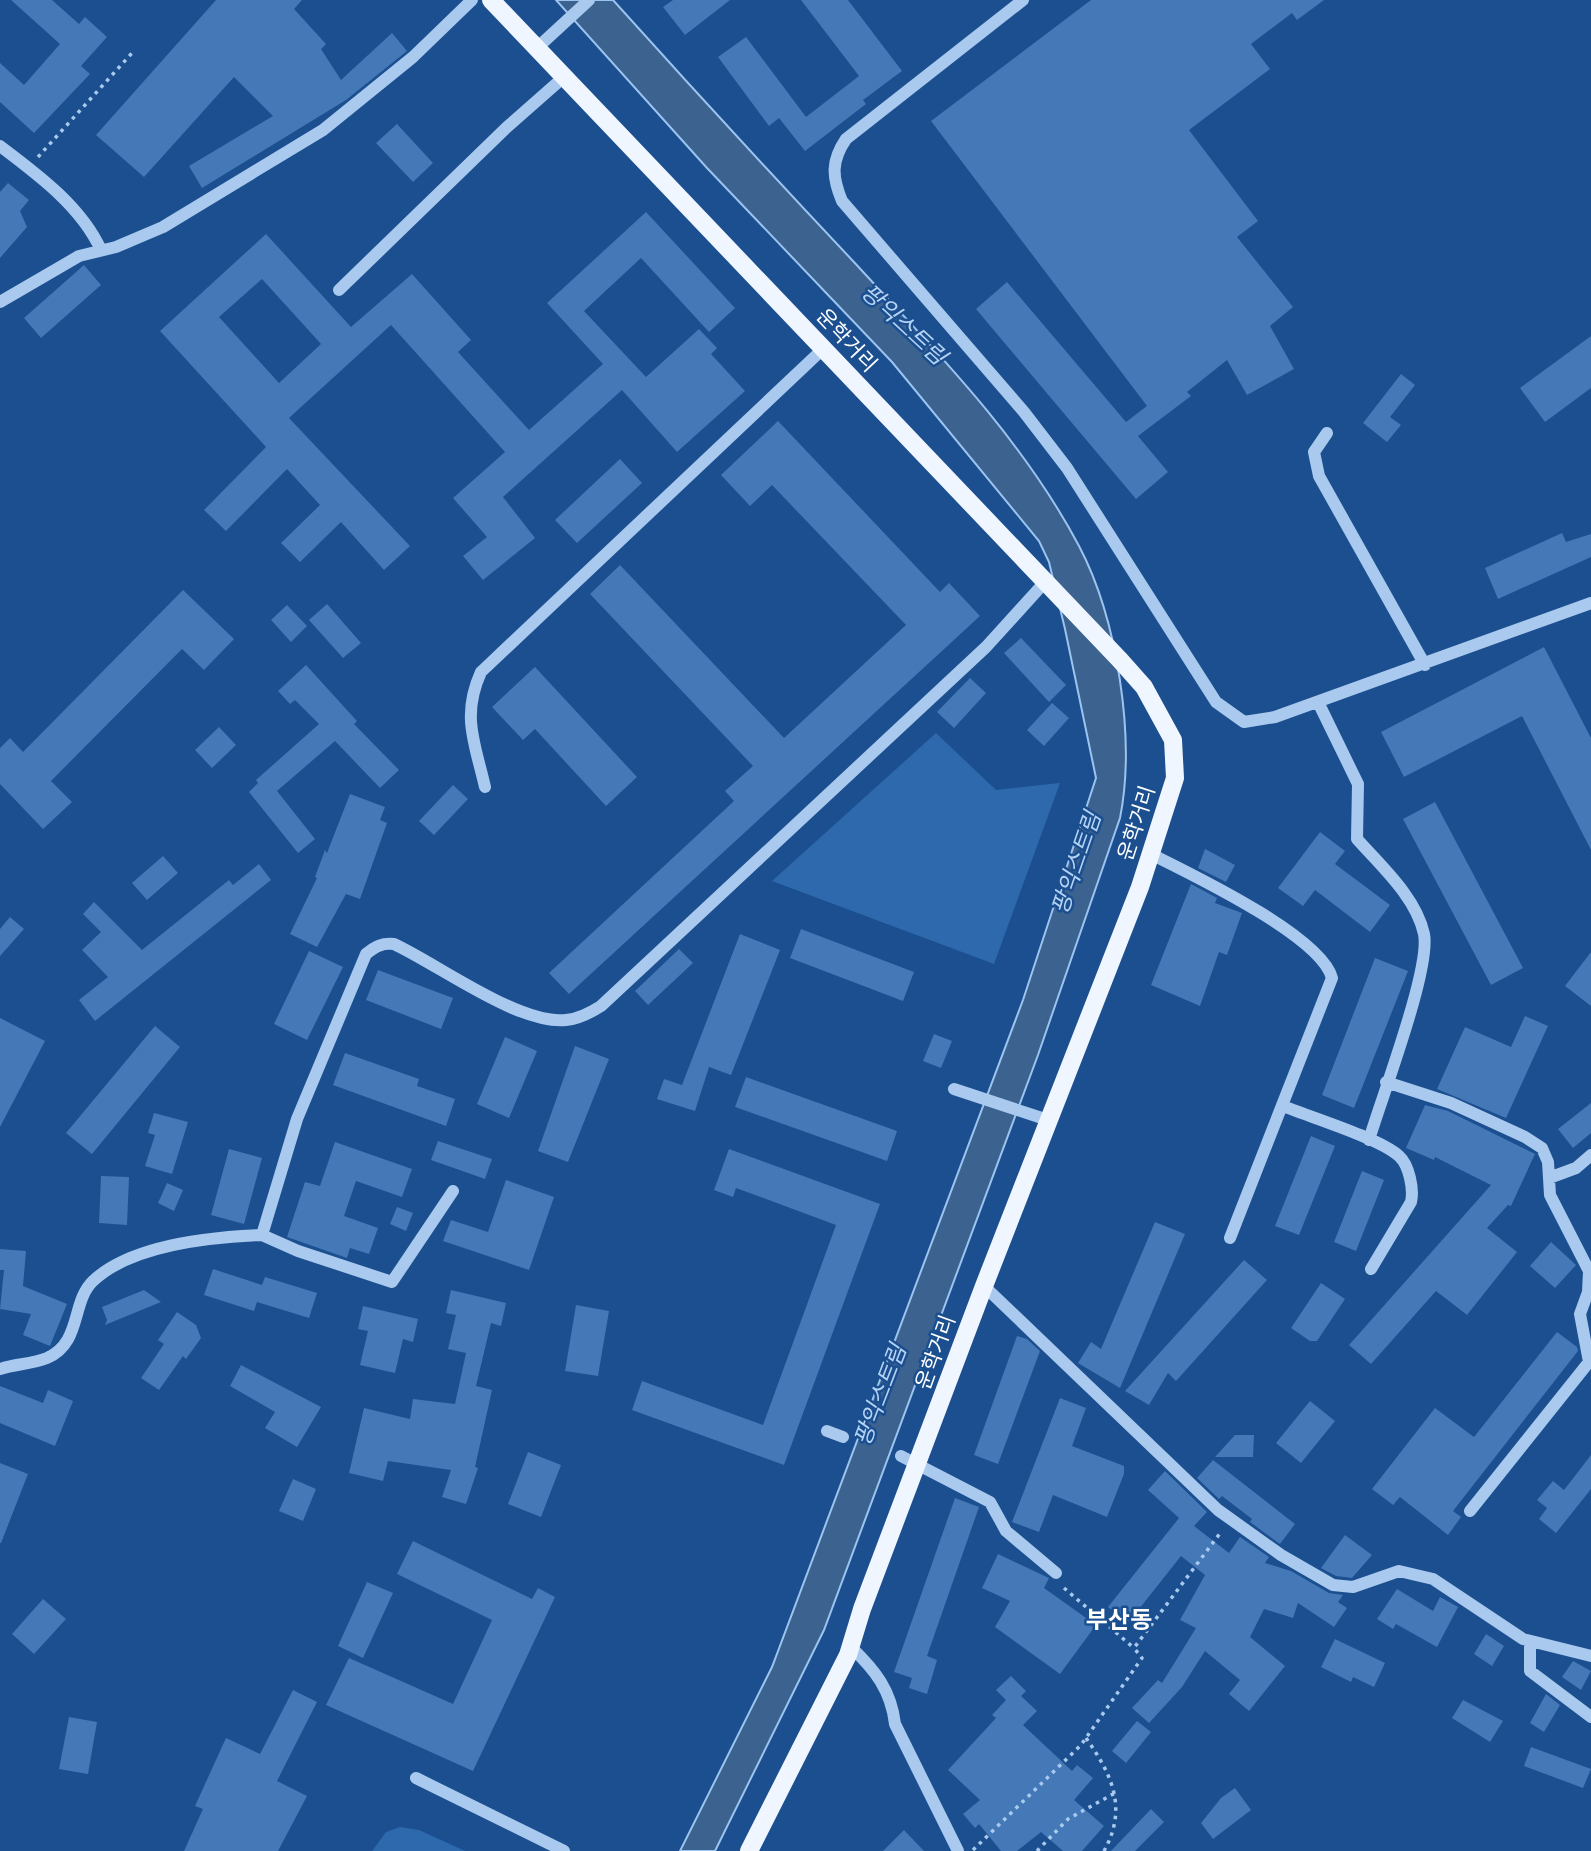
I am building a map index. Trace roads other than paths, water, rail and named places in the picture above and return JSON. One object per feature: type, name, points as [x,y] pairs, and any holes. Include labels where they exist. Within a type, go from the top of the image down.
[{"type":"main road","name":"운학거리","points":[[491,0],[1144,687],[1173,740],[1175,778],[1151,854],[1051,1121],[984,1286],[850,1647],[749,1851]]},
{"type":"street","points":[[0,302],[79,256],[163,227],[323,130],[413,57],[472,0]]},
{"type":"street","points":[[538,47],[589,0]]},
{"type":"street","points":[[1023,0],[846,139],[835,155],[833,180],[842,201],[1024,412],[1068,468],[1216,702],[1244,722],[1275,717],[1591,603]]},
{"type":"street","points":[[339,290],[506,128],[565,76]]},
{"type":"street","points":[[0,146],[29,166],[93,233],[101,250]]},
{"type":"street","points":[[485,787],[469,716],[470,695],[481,672],[824,348]]},
{"type":"street","points":[[1328,433],[1314,452],[1319,476],[1425,665]]},
{"type":"street","points":[[262,1236],[296,1119],[366,954],[375,947],[394,944],[504,1004],[535,1017],[565,1021],[583,1017],[601,1006],[1050,587]]},
{"type":"street","points":[[1318,702],[1358,784],[1357,839],[1407,897],[1424,934],[1422,967],[1368,1140]]},
{"type":"street","points":[[1151,854],[1229,893],[1319,954],[1330,968],[1332,978],[1230,1238]]},
{"type":"street","points":[[1386,1082],[1451,1104],[1525,1136],[1542,1148],[1548,1162],[1549,1195],[1589,1271],[1588,1292],[1580,1314],[1588,1362],[1470,1511]]},
{"type":"street","points":[[954,1089],[1051,1121]]},
{"type":"street","points":[[1283,1106],[1368,1140],[1400,1157],[1414,1190],[1411,1202],[1371,1269]]},
{"type":"street","points":[[1549,1178],[1576,1167],[1591,1155]]},
{"type":"street","points":[[0,1369],[48,1358],[62,1347],[76,1323],[81,1303],[91,1283],[115,1266],[162,1248],[220,1236],[262,1236],[298,1251],[392,1282],[453,1191]]},
{"type":"street","points":[[984,1286],[1230,1519],[1281,1555],[1333,1585],[1353,1587],[1399,1571],[1433,1579],[1523,1640],[1591,1656]]},
{"type":"street","points":[[827,1431],[843,1437]]},
{"type":"street","points":[[901,1456],[990,1502],[1006,1531],[1056,1573]]},
{"type":"street","points":[[1530,1641],[1530,1671],[1591,1717]]},
{"type":"street","points":[[850,1647],[876,1670],[892,1703],[895,1724],[958,1851]]},
{"type":"street","points":[[416,1779],[564,1851]]},
{"type":"water","name":"팡익스트림","points":[[556,0],[613,0],[914,327],[1004,432],[1056,506],[1092,575],[1113,643],[1124,716],[1126,752],[1120,818],[1038,1055],[824,1630],[715,1851],[680,1851],[772,1667],[1023,1000],[1096,778],[1049,562],[1039,541],[892,362],[707,168]]},
{"type":"district","name":"부산동","points":[[1119,1619]]}]
